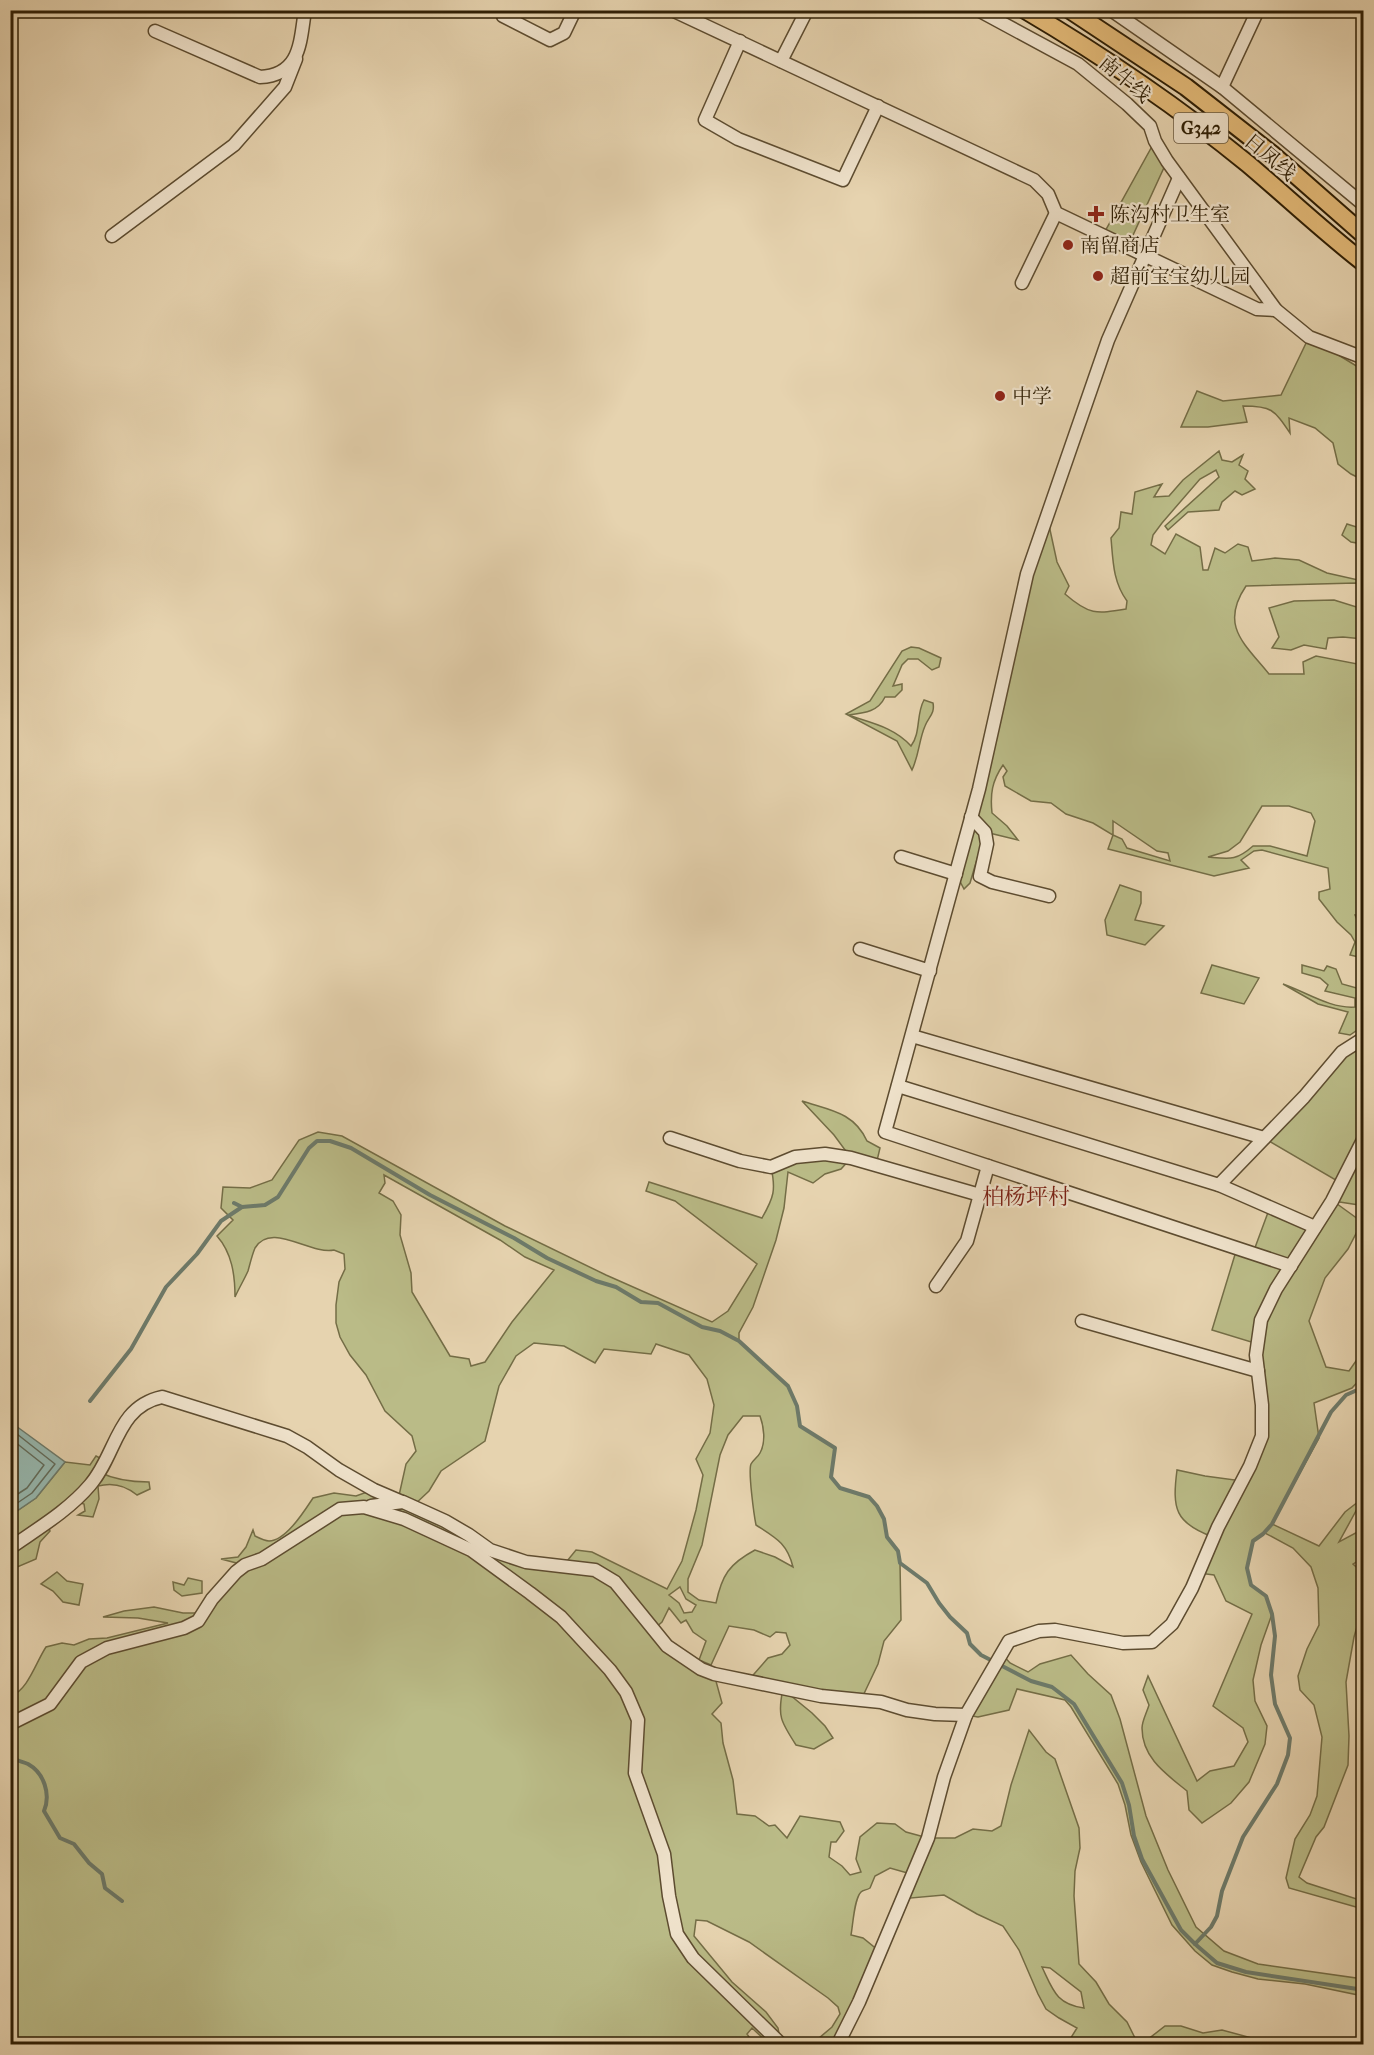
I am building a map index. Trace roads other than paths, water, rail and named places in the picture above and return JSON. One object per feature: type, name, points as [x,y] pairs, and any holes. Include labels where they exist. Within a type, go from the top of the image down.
[{"type":"highway","name":"日凤线","points":[[1025,10],[1093,50],[1161,97],[1247,163],[1364,263]]},
{"type":"highway","name":"日凤线","points":[[1070,10],[1186,87],[1273,155],[1364,235]]},
{"type":"street","points":[[112,236],[234,145],[285,87],[296,59],[305,10]]},
{"type":"street","points":[[502,10],[503,16],[550,40],[564,33],[575,10]]},
{"type":"street","points":[[672,10],[1034,180],[1048,194],[1056,213],[1257,309],[1276,310]]},
{"type":"street","points":[[781,61],[807,10]]},
{"type":"street","name":"南牛线","points":[[978,10],[1077,64],[1127,104],[1150,126],[1155,141],[1179,178],[1276,310],[1309,337],[1364,358]]},
{"type":"street","points":[[1111,10],[1222,87],[1364,205]]},
{"type":"street","points":[[1222,87],[1258,10]]},
{"type":"street","points":[[155,31],[260,77],[282,72],[296,59]]},
{"type":"street","points":[[740,42],[705,120],[738,139],[843,180],[878,106]]},
{"type":"street","points":[[1179,178],[1108,340],[1027,574],[971,817],[885,1132],[1291,1266]]},
{"type":"street","points":[[1023,283],[1056,213]]},
{"type":"street","points":[[971,817],[985,832],[987,844],[980,876],[992,882],[1048,897]]},
{"type":"street","points":[[901,857],[956,874]]},
{"type":"street","points":[[860,950],[930,971]]},
{"type":"street","points":[[912,1036],[1264,1138]]},
{"type":"street","points":[[1219,1185],[1304,1097],[1342,1052],[1364,1038]]},
{"type":"street","points":[[898,1086],[1219,1185],[1315,1227]]},
{"type":"street","points":[[670,1138],[740,1161],[771,1167],[795,1157],[825,1154],[851,1158],[980,1195]]},
{"type":"street","points":[[838,2044],[859,2002],[928,1838],[949,1759],[966,1715],[1009,1641],[1039,1630],[1055,1630],[1123,1644],[1152,1642],[1173,1624],[1192,1588],[1218,1527],[1250,1466],[1262,1436],[1262,1405],[1256,1355],[1262,1320],[1276,1289],[1332,1201],[1364,1138]]},
{"type":"street","points":[[936,1286],[967,1241],[988,1166]]},
{"type":"street","points":[[1082,1321],[1258,1371]]},
{"type":"street","points":[[10,1548],[66,1508],[90,1485],[106,1461],[124,1423],[133,1410],[147,1400],[162,1397],[287,1436],[374,1490],[445,1521],[469,1534],[490,1550],[526,1562],[595,1570],[615,1582],[667,1646],[701,1669],[714,1674],[820,1696],[881,1702],[907,1710],[935,1714],[966,1715]]},
{"type":"street","points":[[10,1724],[50,1704],[81,1662],[107,1648],[173,1631],[198,1621],[212,1599],[236,1572],[340,1509],[403,1502]]},
{"type":"street","points":[[364,1507],[404,1519],[471,1550],[561,1617],[610,1670],[626,1692],[638,1720],[635,1773],[664,1854],[669,1896],[678,1934],[693,1958],[781,2044]]},
{"type":"water","points":[[16,1426],[65,1462],[36,1498],[11,1515],[11,1430]]},
{"type":"waterway","points":[[234,1203],[242,1207],[265,1205],[278,1197],[309,1148],[317,1141],[330,1141],[351,1148],[430,1195],[514,1238],[547,1258],[596,1281],[616,1287],[641,1302],[658,1303],[702,1327],[720,1331],[739,1341],[788,1386],[797,1406],[800,1426],[835,1448],[831,1477],[840,1488],[869,1497],[877,1506],[884,1519],[887,1537],[898,1551],[900,1563],[927,1583],[950,1617],[967,1633],[970,1644],[981,1655],[1031,1681],[1052,1687],[1074,1704],[1122,1783],[1129,1805],[1134,1836],[1142,1859],[1181,1930],[1217,1963],[1246,1972],[1364,1990]]},
{"type":"waterway","points":[[90,1401],[131,1349],[166,1287],[197,1254],[221,1221],[242,1207]]},
{"type":"waterway","points":[[1195,1944],[1211,1927],[1217,1916],[1222,1891],[1243,1837],[1277,1784],[1288,1755],[1290,1738],[1275,1704],[1271,1675],[1275,1636],[1272,1614],[1266,1596],[1251,1585],[1247,1568],[1253,1541],[1272,1524],[1331,1412],[1346,1395],[1364,1387]]},
{"type":"waterway","points":[[10,1755],[34,1768],[42,1778],[47,1798],[44,1811],[60,1838],[74,1844],[89,1863],[102,1874],[105,1888],[122,1901]]},
{"type":"place","name":"陈沟村卫生室","points":[[1096,214]]},
{"type":"place","name":"南留商店","points":[[1068,245]]},
{"type":"place","name":"超前宝宝幼儿园","points":[[1098,276]]},
{"type":"place","name":"中学","points":[[1000,396]]},
{"type":"district","name":"柏杨坪村","points":[[1026,1197]]}]
